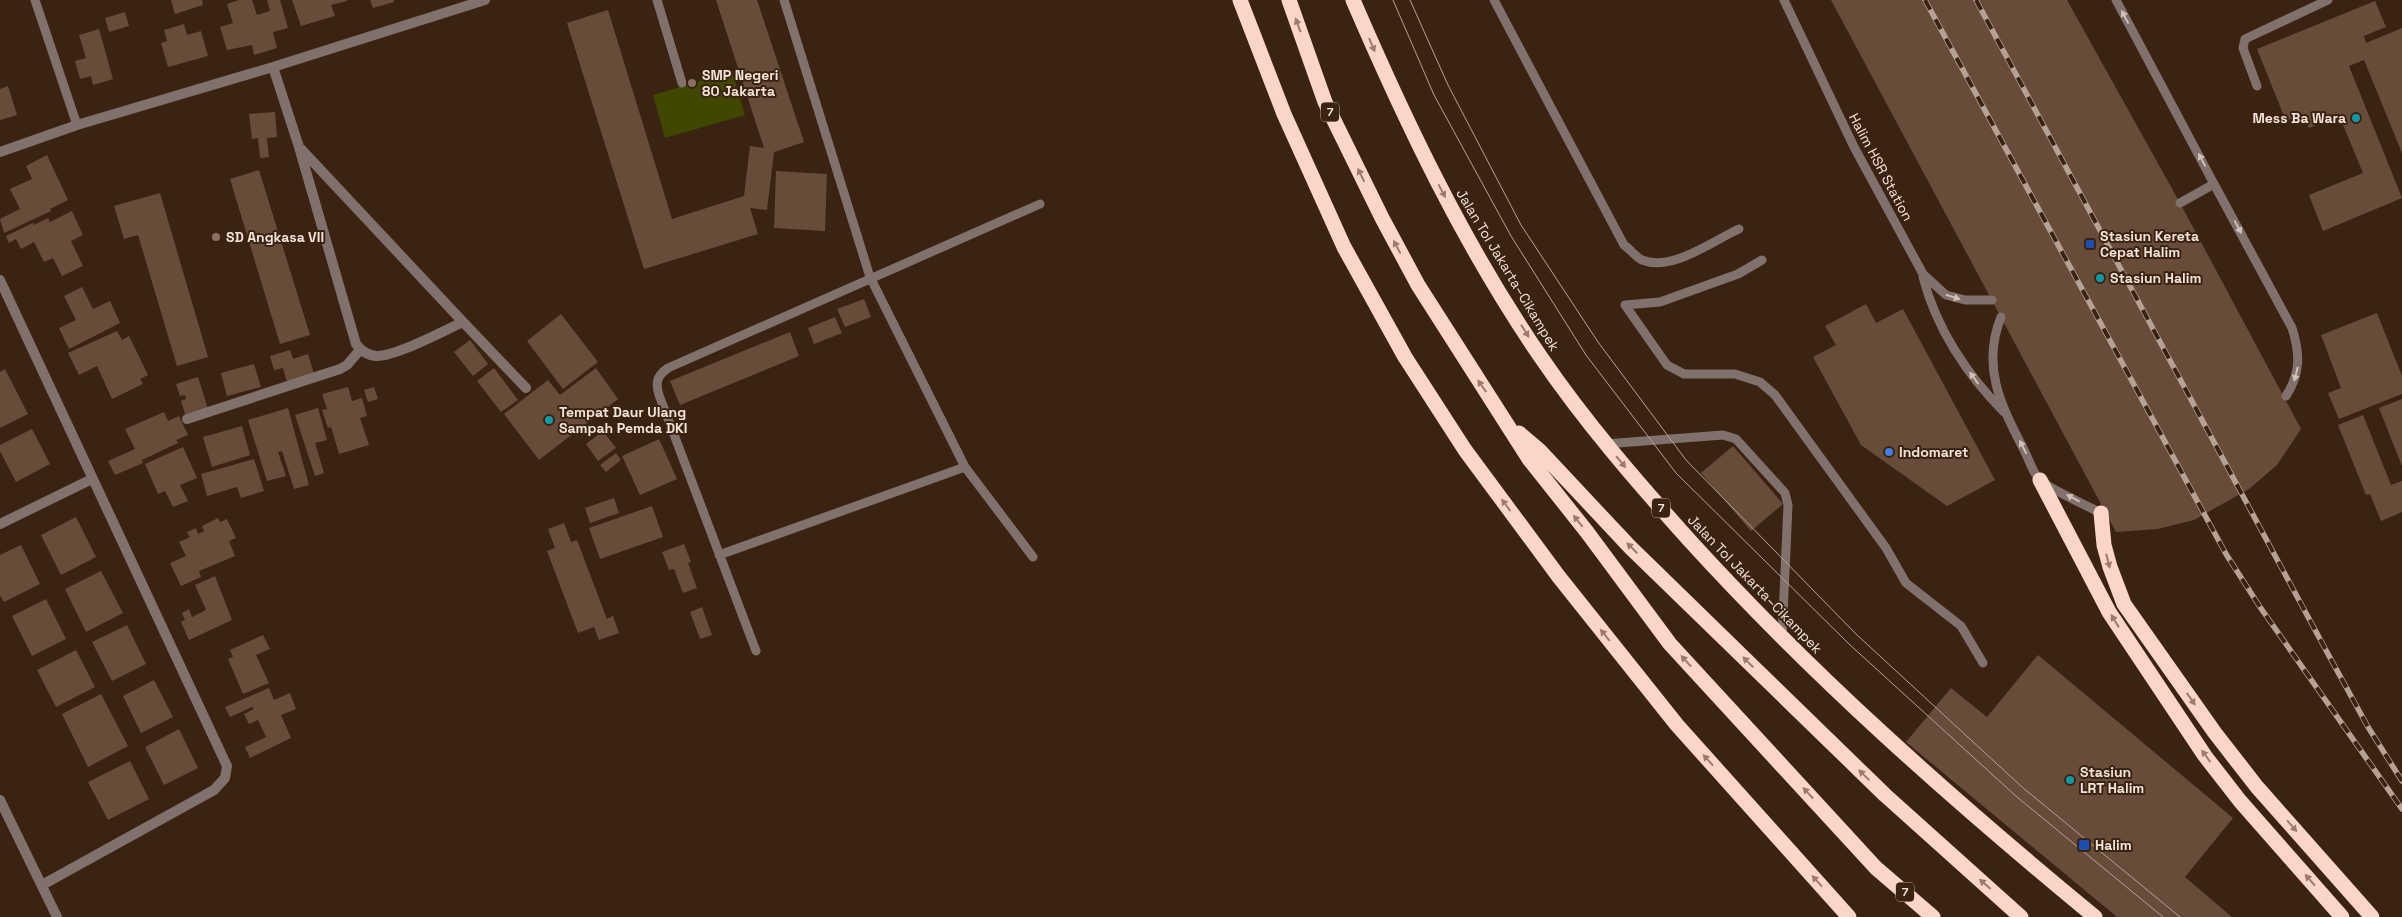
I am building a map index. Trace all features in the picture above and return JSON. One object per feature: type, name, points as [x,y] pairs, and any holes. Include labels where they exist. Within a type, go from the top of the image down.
[{"type":"highway","points":[[1240,0],[1284,114],[1344,247],[1405,357],[1465,450],[1559,577],[1677,725],[1849,917]]},
{"type":"highway","name":"7","points":[[1289,0],[1325,102],[1382,218],[1418,285],[1462,357],[1510,426],[1529,458],[1670,644],[1876,868],[1933,917]]},
{"type":"highway","name":"Jalan Tol Jakarta–Cikampek","points":[[1353,0],[1413,135],[1463,232],[1539,355],[1605,444],[1782,639],[1941,787],[2096,917]]},
{"type":"highway","name":"7","points":[[1510,426],[1539,450],[1630,547],[1885,795],[2021,917]]},
{"type":"highway","points":[[2040,480],[2109,612],[2205,756],[2240,801],[2342,917]]},
{"type":"highway","points":[[2103,512],[2104,545],[2124,604],[2214,733],[2257,787],[2372,917]]},
{"type":"street","points":[[0,152],[77,125],[273,67],[485,0]]},
{"type":"street","points":[[273,67],[299,147],[356,344],[360,350],[370,355],[385,355],[463,322]]},
{"type":"street","points":[[299,147],[526,388]]},
{"type":"street","points":[[0,280],[223,754],[227,772],[223,782],[209,794],[42,886]]},
{"type":"street","points":[[187,419],[340,368],[347,365],[360,350]]},
{"type":"street","points":[[0,524],[92,479]]},
{"type":"street","points":[[0,800],[57,917]]},
{"type":"lane","points":[[35,0],[77,125]]},
{"type":"lane","points":[[657,0],[682,84]]},
{"type":"lane","points":[[784,0],[870,277],[966,467],[1033,557]]},
{"type":"lane","points":[[1494,0],[1624,244],[1641,259],[1660,264],[1679,259],[1740,229]]},
{"type":"lane","name":"Halim HSR Station","points":[[1784,0],[1854,147],[1923,274],[1946,295],[1965,300],[1992,300]]},
{"type":"lane","points":[[2116,0],[2292,328],[2297,342],[2298,370],[2294,385],[2286,396]]},
{"type":"lane","points":[[2257,86],[2243,48],[2245,39],[2328,0]]},
{"type":"lane","points":[[2180,202],[2214,184]]},
{"type":"lane","points":[[756,651],[659,395],[656,382],[659,376],[668,368],[870,277],[1040,204]]},
{"type":"lane","points":[[1762,260],[1738,274],[1660,302],[1625,305],[1667,364],[1684,374],[1735,374],[1760,382],[1775,395],[1886,548],[1906,583],[1961,626],[1983,663]]},
{"type":"lane","points":[[1923,274],[1937,316],[1960,357],[1987,395],[2006,414]]},
{"type":"lane","points":[[2001,317],[1993,341],[1992,361],[1997,387],[2006,414],[2040,480],[2103,512]]},
{"type":"lane","points":[[1605,444],[1723,435],[1736,439],[1784,493],[1788,505],[1782,639]]},
{"type":"lane","points":[[719,555],[966,467]]},
{"type":"green space","points":[[732,71],[745,115],[665,138],[653,95]]},
{"type":"building","points":[[171,0],[202,0],[203,5],[175,14]]},
{"type":"building","points":[[239,0],[252,0],[257,15],[270,11],[267,0],[280,0],[288,28],[273,32],[277,48],[254,55],[252,45],[227,50],[220,27],[233,23],[227,4]]},
{"type":"building","points":[[292,0],[347,1],[331,5],[335,16],[301,26]]},
{"type":"building","points":[[370,0],[394,0],[394,2],[373,8]]},
{"type":"building","points":[[716,0],[757,0],[804,142],[774,152],[767,210],[750,208],[758,234],[644,269],[567,23],[608,10],[672,219],[744,196],[750,146],[764,148]]},
{"type":"building","name":"Stasiun Halim","points":[[1831,0],[2067,0],[2180,203],[2301,429],[2277,465],[2249,489],[2194,520],[2158,529],[2116,532]]},
{"type":"building","name":"Mess Ba Wara","points":[[2375,1],[2386,27],[2364,36],[2366,43],[2402,28],[2402,153],[2364,60],[2349,66],[2402,198],[2323,231],[2309,195],[2363,173],[2339,115],[2309,128],[2303,114],[2286,121],[2257,49]]},
{"type":"building","points":[[125,12],[129,26],[109,32],[105,18]]},
{"type":"building","points":[[184,24],[187,35],[201,31],[208,56],[168,67],[161,43],[167,41],[164,30]]},
{"type":"building","points":[[99,29],[113,79],[93,85],[91,76],[80,79],[75,61],[86,58],[79,35]]},
{"type":"building","points":[[8,86],[17,115],[0,120],[0,89]]},
{"type":"building","points":[[275,112],[277,137],[267,138],[269,157],[260,158],[258,138],[252,139],[249,114]]},
{"type":"building","points":[[47,155],[68,200],[50,209],[51,211],[4,233],[0,219],[20,209],[10,189],[32,179],[26,166]]},
{"type":"building","points":[[259,170],[310,335],[280,344],[230,179]]},
{"type":"building","points":[[776,171],[827,174],[825,231],[774,228]]},
{"type":"building","points":[[160,193],[208,357],[177,366],[138,235],[124,239],[114,206]]},
{"type":"building","points":[[72,211],[83,235],[71,241],[83,266],[62,276],[53,258],[44,262],[34,242],[21,249],[16,239],[9,243],[6,236],[33,223],[34,225],[48,218],[50,222]]},
{"type":"building","points":[[82,287],[93,309],[110,301],[120,323],[69,349],[59,328],[76,320],[64,296]]},
{"type":"building","points":[[864,299],[871,317],[845,327],[837,309]]},
{"type":"building","points":[[1866,304],[1876,323],[1903,309],[1995,480],[1947,506],[1861,445],[1813,357],[1836,345],[1825,326]]},
{"type":"building","points":[[2377,313],[2402,376],[2402,394],[2339,419],[2328,393],[2341,388],[2321,335]]},
{"type":"building","points":[[561,314],[598,362],[563,389],[527,341]]},
{"type":"building","points":[[835,317],[842,333],[814,344],[808,328]]},
{"type":"building","points":[[117,331],[122,340],[129,336],[148,375],[140,379],[143,384],[112,399],[97,366],[79,375],[68,353]]},
{"type":"building","points":[[790,332],[799,356],[680,405],[670,381]]},
{"type":"building","points":[[470,340],[488,364],[473,376],[454,352]]},
{"type":"building","points":[[290,350],[293,359],[308,354],[314,374],[287,382],[283,368],[274,370],[270,356]]},
{"type":"building","points":[[254,364],[261,387],[227,396],[221,373]]},
{"type":"building","points":[[494,368],[518,400],[501,412],[477,381]]},
{"type":"building","name":"Tempat Daur Ulang Sampah Pemda DKI","points":[[596,368],[618,399],[539,460],[504,414],[548,380],[560,395]]},
{"type":"building","points":[[5,369],[28,414],[0,428],[0,372]]},
{"type":"building","points":[[198,377],[208,409],[185,414],[181,401],[186,399],[185,395],[180,396],[176,384]]},
{"type":"building","points":[[348,387],[352,401],[362,398],[367,416],[360,418],[369,445],[339,454],[331,427],[328,428],[322,410],[327,409],[322,394]]},
{"type":"building","points":[[374,387],[378,399],[368,402],[364,390]]},
{"type":"building","points":[[2402,399],[2402,466],[2379,408]]},
{"type":"building","points":[[288,408],[309,485],[294,489],[282,451],[278,452],[286,476],[267,481],[248,420]]},
{"type":"building","points":[[318,408],[327,440],[315,443],[324,473],[315,476],[295,415]]},
{"type":"building","points":[[164,412],[168,421],[179,416],[188,435],[176,440],[178,443],[142,460],[143,463],[115,475],[108,461],[135,449],[125,429]]},
{"type":"building","points":[[2363,415],[2391,485],[2402,481],[2402,512],[2381,521],[2370,494],[2366,495],[2338,425]]},
{"type":"building","points":[[242,426],[250,455],[212,467],[203,437]]},
{"type":"building","points":[[32,429],[50,464],[16,482],[0,451],[0,445]]},
{"type":"building","points":[[603,431],[616,448],[598,461],[586,444]]},
{"type":"building","points":[[659,439],[677,479],[640,495],[622,456]]},
{"type":"building","points":[[1733,446],[1783,504],[1751,531],[1701,473]]},
{"type":"building","points":[[183,447],[197,478],[180,485],[188,501],[173,507],[165,491],[158,494],[145,464]]},
{"type":"building","points":[[616,453],[621,460],[606,472],[600,465]]},
{"type":"building","points":[[254,459],[264,491],[241,498],[237,487],[207,496],[201,474]]},
{"type":"building","points":[[614,498],[619,513],[590,523],[585,508]]},
{"type":"building","points":[[652,506],[663,537],[600,559],[589,528]]},
{"type":"building","points":[[76,517],[96,557],[61,575],[41,535]]},
{"type":"building","points":[[218,518],[220,522],[227,519],[236,538],[229,541],[235,556],[199,571],[201,577],[181,586],[170,563],[186,556],[179,542],[190,537],[187,532],[196,528],[198,534],[204,531],[202,526]]},
{"type":"building","points":[[564,523],[571,542],[577,540],[607,619],[613,616],[619,633],[599,640],[594,627],[578,633],[547,551],[555,548],[548,529]]},
{"type":"building","points":[[684,544],[691,562],[688,563],[697,588],[683,593],[674,569],[669,570],[662,552]]},
{"type":"building","points":[[21,545],[40,584],[4,602],[0,595],[0,555]]},
{"type":"building","points":[[101,571],[123,613],[86,632],[65,589]]},
{"type":"building","points":[[215,576],[232,620],[189,640],[181,622],[185,620],[182,613],[189,609],[192,617],[206,610],[195,585]]},
{"type":"building","points":[[46,599],[66,639],[32,656],[12,616]]},
{"type":"building","points":[[702,607],[712,635],[700,639],[690,612]]},
{"type":"building","points":[[127,625],[146,664],[112,681],[92,642]]},
{"type":"building","points":[[263,635],[270,649],[256,655],[269,683],[243,694],[228,659],[233,657],[230,650]]},
{"type":"building","points":[[76,650],[95,687],[56,707],[37,670]]},
{"type":"building","name":"Stasiun LRT Halim","points":[[2038,655],[2233,818],[2185,877],[2232,917],[2117,917],[1906,742],[1951,688],[1987,717]]},
{"type":"building","points":[[154,680],[173,717],[141,733],[123,696]]},
{"type":"building","points":[[269,688],[274,700],[290,693],[296,709],[281,715],[291,738],[250,758],[245,747],[266,737],[258,720],[249,724],[244,714],[254,709],[252,707],[230,717],[225,707]]},
{"type":"building","points":[[101,694],[128,746],[88,767],[62,714]]},
{"type":"building","points":[[179,729],[198,768],[164,785],[145,747]]},
{"type":"building","points":[[130,761],[149,799],[108,820],[88,782]]},
{"type":"tram line","points":[[1393,0],[1434,95],[1511,236],[1586,355],[1676,473],[1849,644],[2017,797],[2163,917]]},
{"type":"tram line","points":[[1410,0],[1448,85],[1521,225],[1598,342],[1686,460],[1856,634],[2022,787],[2180,917]]},
{"type":"railway","points":[[1925,0],[2226,554],[2260,607],[2402,809]]},
{"type":"railway","points":[[1976,0],[2328,654],[2368,727],[2402,781]]},
{"type":"place","name":"SMP Negeri 80 Jakarta","points":[[692,83]]},
{"type":"place","name":"Mess Ba Wara","points":[[2356,118]]},
{"type":"place","name":"SD Angkasa VII","points":[[216,237]]},
{"type":"place","name":"Stasiun Kereta Cepat Halim","points":[[2090,244]]},
{"type":"place","name":"Stasiun Halim","points":[[2100,278]]},
{"type":"place","name":"Tempat Daur Ulang Sampah Pemda DKI","points":[[549,420]]},
{"type":"place","name":"Indomaret","points":[[1889,452]]},
{"type":"place","name":"Stasiun LRT Halim","points":[[2070,780]]},
{"type":"place","name":"Halim","points":[[2084,845]]}]
